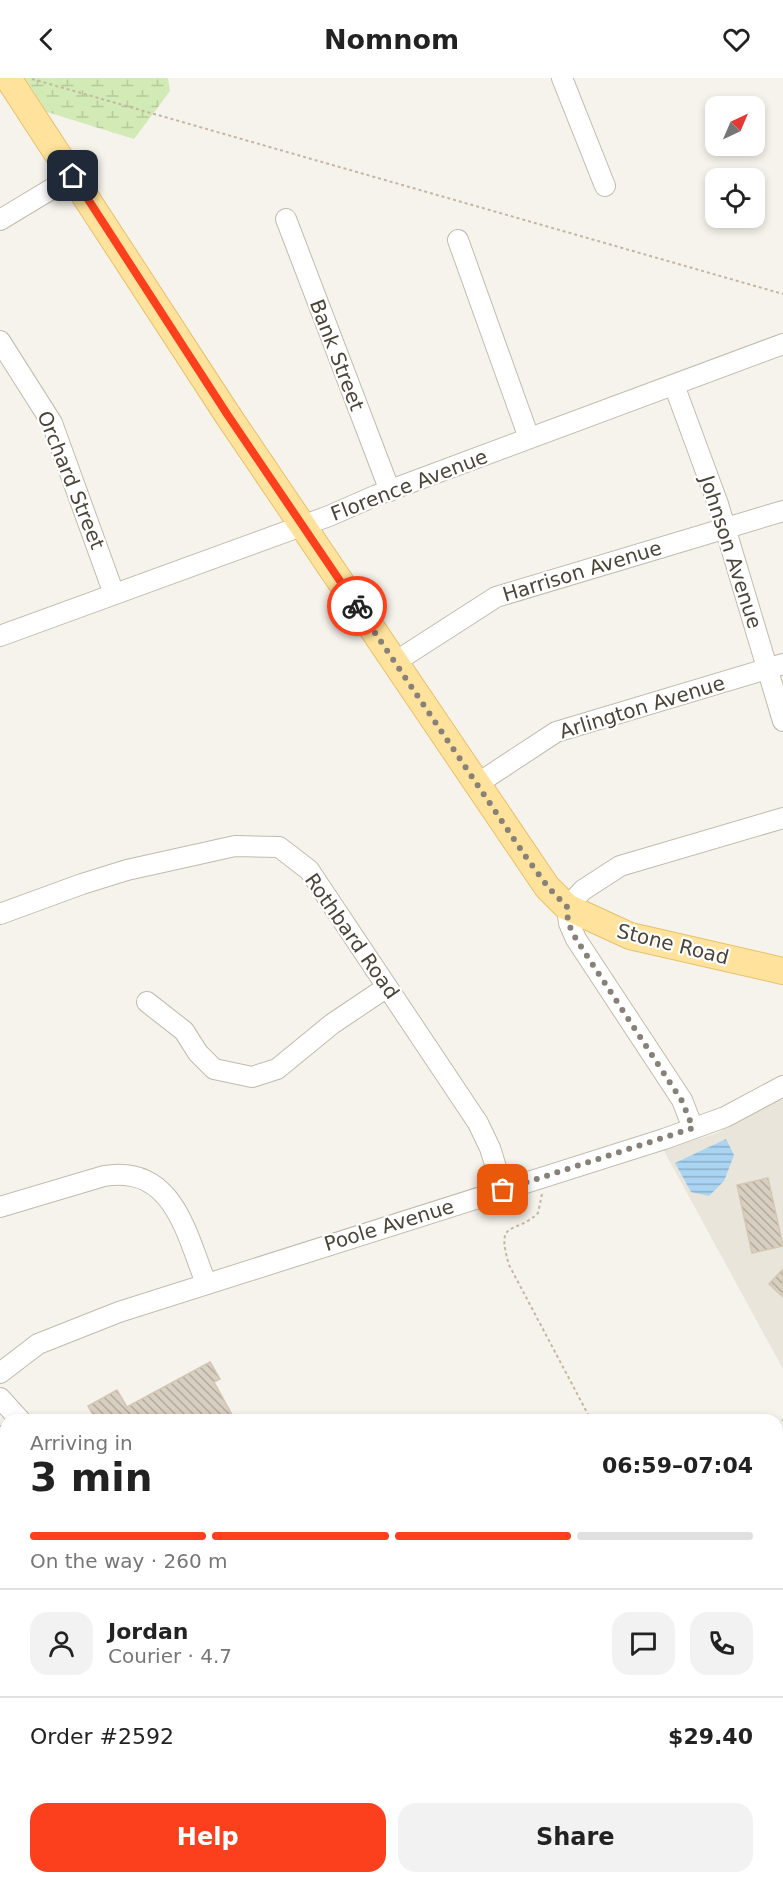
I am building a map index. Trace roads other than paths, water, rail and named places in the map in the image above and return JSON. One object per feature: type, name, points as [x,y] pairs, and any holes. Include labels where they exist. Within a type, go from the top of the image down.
[{"type":"main road","name":"Stone Road","points":[[8,78],[303,526],[548,887],[567,907],[630,936],[783,971]]},
{"type":"street","points":[[562,78],[605,186]]},
{"type":"street","points":[[0,220],[73,176]]},
{"type":"street","name":"Bank Street","points":[[286,219],[390,491]]},
{"type":"street","points":[[458,240],[529,438]]},
{"type":"street","name":"Orchard Street","points":[[0,341],[52,423],[114,594]]},
{"type":"street","name":"Florence Avenue","points":[[0,636],[303,526],[529,438],[783,344]]},
{"type":"street","name":"Johnson Avenue","points":[[674,385],[775,666],[783,721]]},
{"type":"street","name":"Harrison Avenue","points":[[395,662],[496,597],[783,511]]},
{"type":"street","name":"Arlington Avenue","points":[[477,784],[556,732],[775,666]]},
{"type":"street","points":[[567,907],[583,890],[620,866],[783,818]]},
{"type":"street","name":"Rothbard Road","points":[[0,914],[127,870],[235,846],[279,847],[309,870],[478,1123],[490,1148],[503,1190]]},
{"type":"street","name":"Stone Road","points":[[567,907],[568,923],[576,939],[682,1101],[693,1128]]},
{"type":"street","points":[[147,1002],[184,1031],[198,1053],[214,1069],[252,1077],[264,1075],[284,1065],[332,1024],[387,987]]},
{"type":"street","name":"Poole Avenue","points":[[0,1373],[24,1353],[68,1331],[206,1283],[539,1179],[693,1128],[725,1117],[783,1086]]},
{"type":"street","points":[[0,1207],[104,1176],[116,1174],[142,1178],[167,1195],[176,1209],[206,1283]]},
{"type":"street","points":[[0,1398],[14,1414]]},
{"type":"water","points":[[726,1139],[734,1155],[724,1181],[709,1196],[691,1192],[675,1163]]}]
